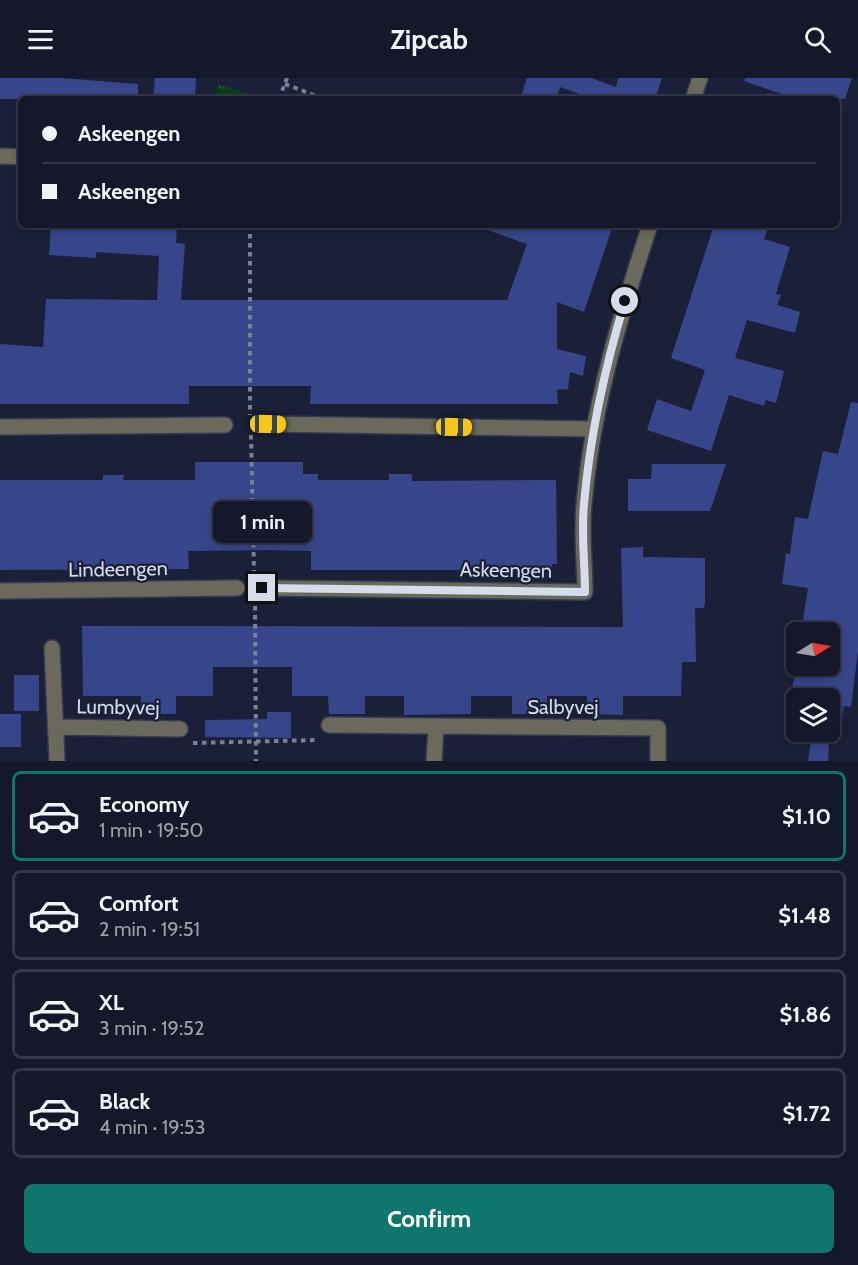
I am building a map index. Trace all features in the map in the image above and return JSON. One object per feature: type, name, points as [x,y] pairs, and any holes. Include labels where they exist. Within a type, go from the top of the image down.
[{"type":"street","points":[[694,96],[700,78]]},
{"type":"street","points":[[0,156],[18,157]]},
{"type":"street","name":"Askeengen","points":[[257,588],[585,592],[584,507],[594,429],[612,345],[649,228]]},
{"type":"street","points":[[268,424],[594,429]]},
{"type":"street","points":[[0,427],[225,425]]},
{"type":"street","name":"Lindeengen","points":[[0,591],[237,588]]},
{"type":"street","name":"Lumbyvej","points":[[52,648],[57,761]]},
{"type":"street","name":"Salbyvej","points":[[330,724],[435,728],[658,728],[658,761]]},
{"type":"street","name":"Lumbyvej","points":[[55,727],[180,729]]},
{"type":"street","points":[[434,761],[435,728]]},
{"type":"path","points":[[280,96],[287,78]]},
{"type":"path","points":[[285,84],[316,96]]},
{"type":"path","points":[[250,228],[257,588],[256,761]]},
{"type":"path","points":[[180,729],[192,744],[315,742],[330,724]]},
{"type":"green space","points":[[218,85],[258,96],[216,96]]},
{"type":"building","points":[[0,78],[61,78],[138,84],[138,96],[18,96],[18,99],[0,99]]},
{"type":"building","points":[[155,78],[196,78],[195,96],[153,96]]},
{"type":"building","points":[[527,78],[591,78],[616,87],[618,78],[662,78],[656,96],[585,96],[560,87],[557,96],[521,96]]},
{"type":"building","points":[[745,78],[852,78],[845,99],[840,99],[840,96],[787,96],[744,81]]},
{"type":"building","points":[[51,228],[177,228],[176,243],[185,244],[181,300],[507,300],[527,244],[482,228],[612,228],[584,312],[557,302],[557,349],[586,356],[583,376],[570,372],[568,389],[557,390],[558,404],[310,404],[311,386],[189,386],[189,404],[0,404],[0,344],[43,347],[46,299],[157,300],[159,256],[96,252],[96,258],[49,255]]},
{"type":"building","points":[[713,228],[768,228],[764,239],[790,247],[776,294],[781,295],[777,305],[800,312],[795,333],[747,320],[735,358],[784,371],[776,403],[766,400],[764,406],[729,395],[711,451],[647,430],[657,399],[691,411],[705,370],[671,358]]},
{"type":"building","points":[[851,402],[858,403],[858,651],[851,707],[844,706],[840,727],[840,688],[792,688],[794,676],[840,676],[840,622],[803,622],[808,588],[782,584],[786,553],[790,554],[795,517],[808,519],[823,451],[838,454]]},
{"type":"building","points":[[195,462],[303,462],[303,474],[318,474],[318,480],[389,480],[389,474],[412,474],[412,481],[556,480],[557,564],[552,564],[552,570],[311,570],[311,551],[266,550],[188,551],[189,569],[0,570],[0,480],[103,480],[103,475],[124,475],[123,480],[195,480]]},
{"type":"building","points":[[652,464],[726,464],[710,511],[628,511],[628,479],[651,479]]},
{"type":"building","points":[[643,547],[643,557],[705,558],[705,603],[704,608],[695,608],[696,662],[682,662],[681,696],[623,696],[623,715],[587,714],[587,696],[547,696],[548,714],[512,714],[512,696],[471,696],[471,714],[404,715],[404,696],[365,696],[365,714],[329,714],[328,696],[292,696],[292,667],[213,667],[213,696],[176,696],[176,714],[141,714],[141,696],[83,696],[82,626],[623,627],[621,548]]},
{"type":"building","points":[[14,675],[39,675],[39,711],[14,711]]},
{"type":"building","points":[[267,712],[291,712],[291,738],[205,737],[205,720],[267,719]]},
{"type":"building","points":[[0,714],[21,714],[21,747],[0,747]]},
{"type":"building","points":[[811,742],[829,742],[828,761],[808,761]]},
{"type":"route","points":[[262,588],[585,592],[584,507],[594,429],[612,345],[625,301]]}]
